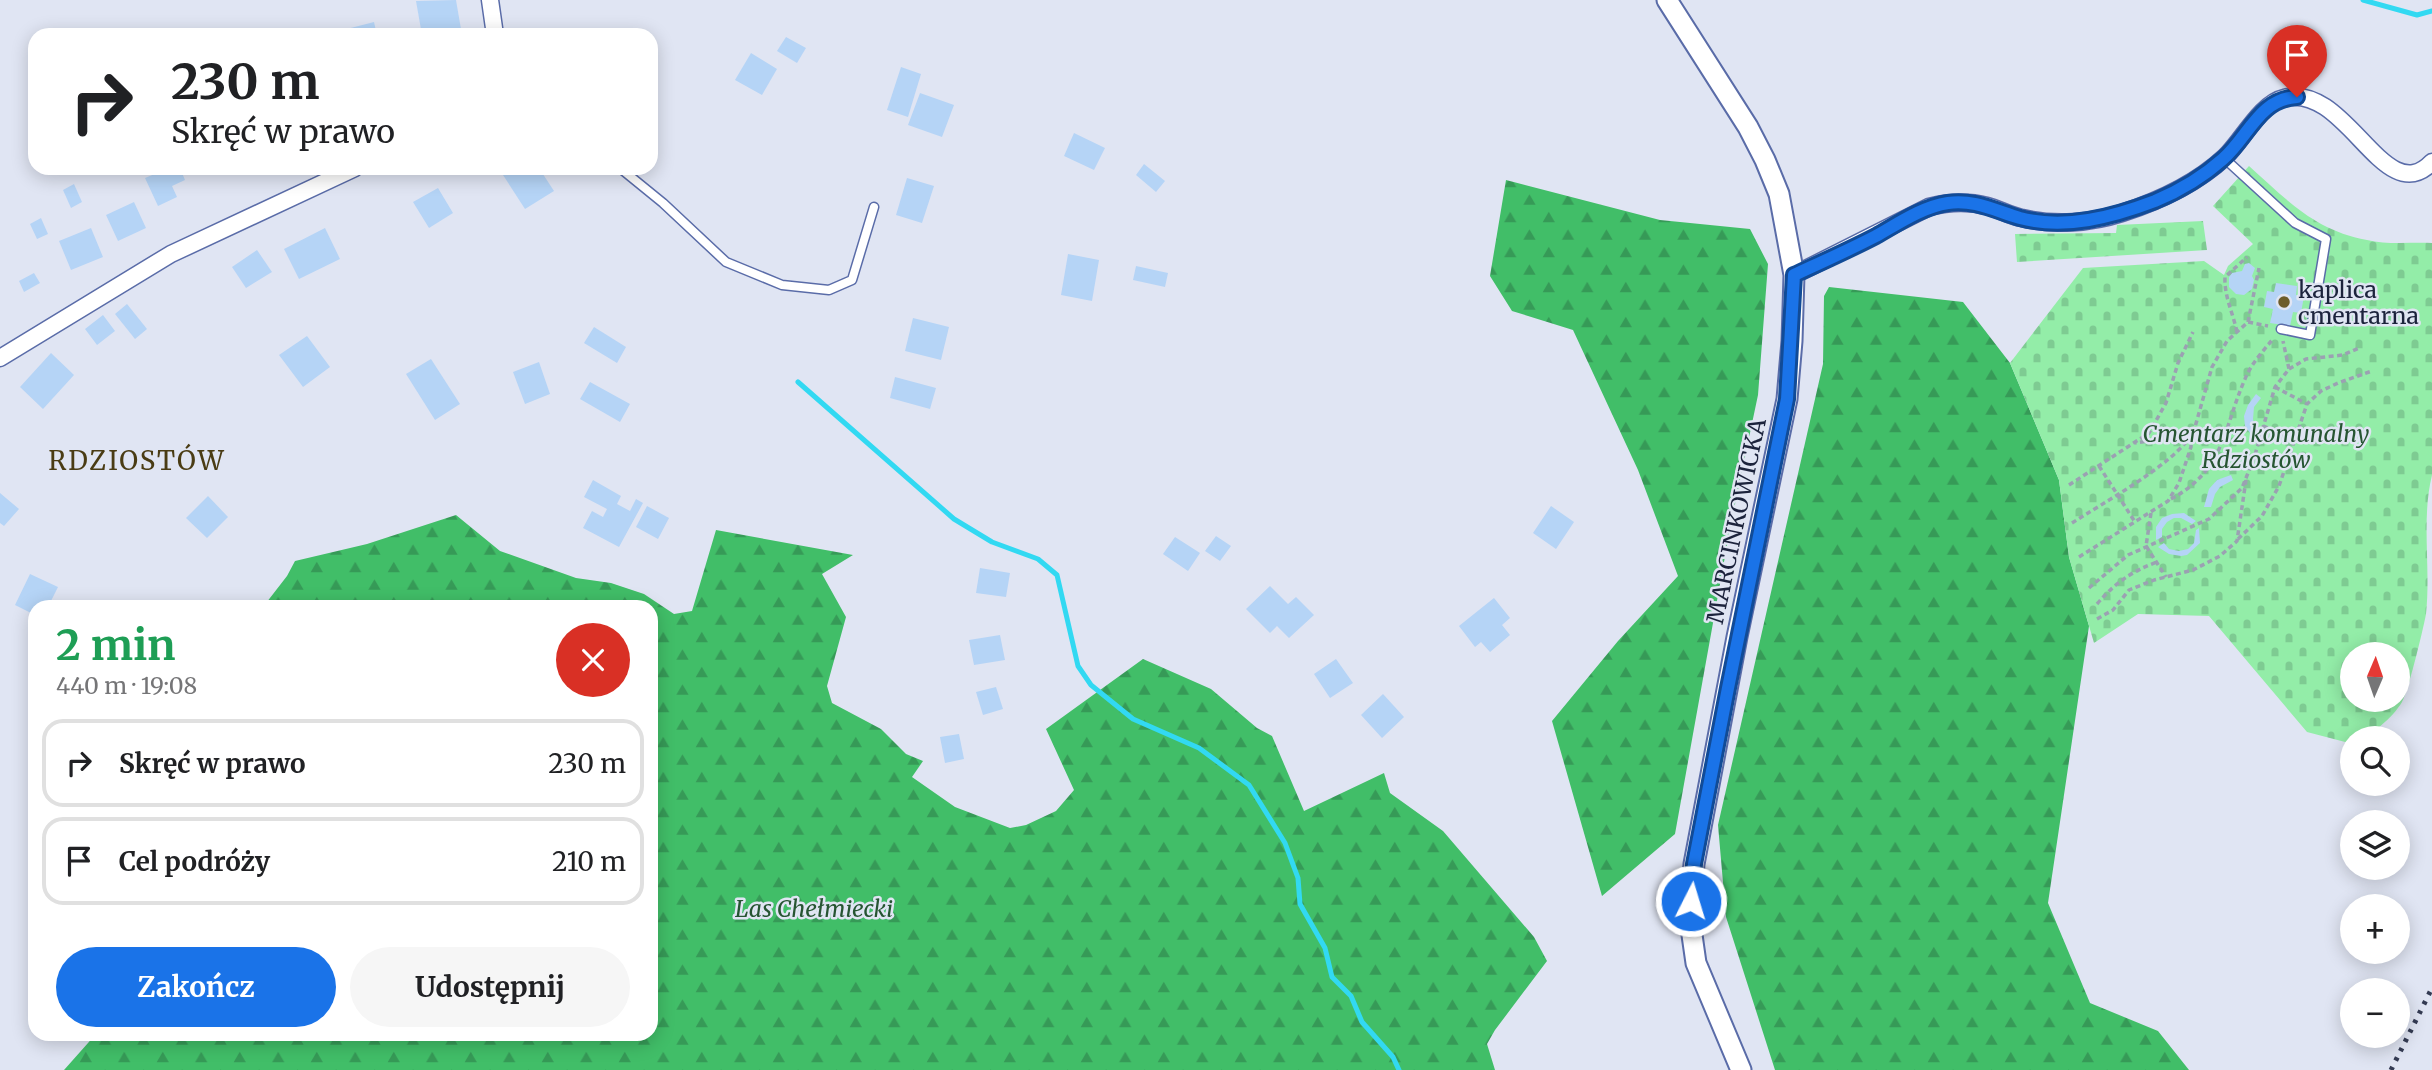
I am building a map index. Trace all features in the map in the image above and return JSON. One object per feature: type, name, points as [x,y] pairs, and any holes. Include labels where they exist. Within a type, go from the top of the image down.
[{"type":"street","points":[[489,0],[494,28]]},
{"type":"street","name":"MARCINKOWICKA","points":[[1667,0],[1748,127],[1765,160],[1779,194],[1794,275],[1787,399],[1737,638],[1692,881],[1690,921],[1696,963],[1741,1070]]},
{"type":"street","points":[[1794,275],[1929,207],[1962,202],[2044,222],[2094,220],[2120,213],[2173,193],[2224,158],[2268,106],[2283,98],[2297,97],[2317,101],[2349,125],[2377,157],[2401,174],[2413,175],[2423,171],[2432,162]]},
{"type":"street","points":[[0,358],[171,254],[340,175]]},
{"type":"lane","points":[[2224,158],[2295,223],[2326,239],[2310,335],[2281,329]]},
{"type":"lane","points":[[629,175],[726,262],[782,285],[829,290],[852,280],[874,207]]},
{"type":"path","points":[[2237,332],[2233,312],[2224,291],[2225,277],[2247,257]]},
{"type":"path","points":[[2073,523],[2164,463],[2185,445],[2195,427],[2212,367],[2227,341],[2248,322],[2259,268]]},
{"type":"path","points":[[2248,322],[2281,329]]},
{"type":"path","points":[[2281,329],[2289,369]]},
{"type":"path","points":[[2079,557],[2186,491],[2204,476],[2218,453],[2245,378],[2253,363],[2281,329]]},
{"type":"path","points":[[2069,485],[2149,433],[2166,402],[2178,363],[2193,332]]},
{"type":"path","points":[[2089,588],[2128,555],[2209,519],[2242,488],[2276,387],[2289,369],[2306,359],[2343,355],[2359,348]]},
{"type":"path","points":[[2097,619],[2113,610],[2129,590],[2193,570],[2220,556],[2237,541],[2262,516],[2279,486],[2307,404],[2321,391],[2372,372]]},
{"type":"path","points":[[2276,387],[2307,404]]},
{"type":"path","points":[[2263,426],[2296,439]]},
{"type":"path","points":[[2168,501],[2179,483],[2191,447],[2190,435]]},
{"type":"path","points":[[2135,443],[2190,435]]},
{"type":"path","points":[[2099,466],[2135,522]]},
{"type":"path","points":[[2237,541],[2248,474]]},
{"type":"path","points":[[2151,513],[2147,546],[2166,577]]},
{"type":"path","points":[[2098,604],[2113,586],[2136,570],[2157,562]]},
{"type":"green space","name":"Cmentarz komunalny Rdziostów","points":[[2249,166],[2302,212],[2332,229],[2375,242],[2432,243],[2432,475],[2427,509],[2426,614],[2410,680],[2410,642],[2340,642],[2340,712],[2394,712],[2381,726],[2340,726],[2340,741],[2307,732],[2209,616],[2138,614],[2094,643],[2069,557],[2059,480],[2010,363],[2083,268],[2204,261],[2224,275],[2228,266],[2253,244],[2213,206]]},
{"type":"green space","points":[[1506,180],[1660,220],[1750,229],[1768,264],[1758,395],[1731,523],[1675,834],[1602,896],[1552,721],[1618,641],[1678,576],[1638,470],[1573,330],[1512,311],[1490,276]]},
{"type":"green space","points":[[2203,221],[2207,250],[2017,262],[2015,234],[2116,233],[2117,225]]},
{"type":"green space","points":[[1829,287],[1963,302],[2010,363],[2059,480],[2069,557],[2089,626],[2048,903],[2090,1003],[2158,1031],[2189,1070],[1775,1070],[1726,917],[1718,825],[1823,364],[1824,296]]},
{"type":"green space","name":"Las Chełmiecki","points":[[456,515],[500,551],[576,578],[611,583],[644,594],[653,600],[268,600],[295,561],[367,544]]},
{"type":"green space","name":"Las Chełmiecki","points":[[716,530],[853,555],[822,574],[846,617],[827,686],[832,703],[881,729],[906,754],[923,761],[912,777],[955,807],[1010,828],[1026,825],[1056,811],[1074,790],[1046,729],[1143,659],[1211,689],[1257,728],[1272,736],[1304,811],[1384,773],[1390,793],[1443,831],[1534,937],[1547,961],[1487,1044],[1495,1070],[64,1070],[90,1041],[658,1041],[658,603],[674,614],[692,611]]},
{"type":"building","points":[[456,0],[461,28],[421,28],[416,1]]},
{"type":"building","points":[[374,22],[375,28],[351,28]]},
{"type":"building","points":[[786,37],[806,48],[797,63],[777,51]]},
{"type":"building","points":[[751,53],[777,69],[762,95],[735,80]]},
{"type":"building","points":[[901,67],[921,74],[908,117],[887,110]]},
{"type":"building","points":[[920,93],[954,105],[942,137],[908,125]]},
{"type":"building","points":[[1074,133],[1105,148],[1094,170],[1064,156]]},
{"type":"building","points":[[1144,164],[1165,181],[1156,192],[1136,175]]},
{"type":"building","points":[[152,175],[183,175],[185,180],[172,186],[177,197],[158,206],[145,178]]},
{"type":"building","points":[[503,175],[544,175],[554,191],[525,209]]},
{"type":"building","points":[[907,178],[934,186],[922,223],[896,215]]},
{"type":"building","points":[[74,184],[82,202],[71,208],[63,190]]},
{"type":"building","points":[[438,188],[453,213],[429,228],[413,202]]},
{"type":"building","points":[[134,202],[146,228],[118,241],[106,215]]},
{"type":"building","points":[[41,218],[48,234],[37,239],[30,224]]},
{"type":"building","points":[[91,228],[103,257],[71,270],[59,241]]},
{"type":"building","points":[[325,228],[340,259],[299,279],[284,249]]},
{"type":"building","points":[[257,250],[272,272],[246,288],[232,267]]},
{"type":"building","points":[[1068,254],[1099,260],[1092,301],[1061,295]]},
{"type":"building","points":[[2249,263],[2255,268],[2252,289],[2244,295],[2236,294],[2229,287],[2229,277],[2232,273],[2242,271],[2245,264]]},
{"type":"building","points":[[1136,266],[1168,273],[1165,287],[1133,280]]},
{"type":"building","points":[[34,273],[40,283],[24,292],[19,281]]},
{"type":"building","name":"kaplica cmentarna","points":[[2276,283],[2297,286],[2296,295],[2304,296],[2301,313],[2293,312],[2290,326],[2270,323],[2273,309],[2264,307],[2267,291],[2274,292]]},
{"type":"building","points":[[127,304],[147,329],[135,339],[115,314]]},
{"type":"building","points":[[103,315],[115,331],[97,345],[85,329]]},
{"type":"building","points":[[913,318],[949,327],[941,360],[905,351]]},
{"type":"building","points":[[594,327],[626,347],[617,363],[584,343]]},
{"type":"building","points":[[307,336],[330,367],[303,387],[279,355]]},
{"type":"building","points":[[51,353],[74,375],[43,409],[20,387]]},
{"type":"building","points":[[431,359],[460,404],[435,420],[406,374]]},
{"type":"building","points":[[539,362],[550,394],[525,404],[513,372]]},
{"type":"building","points":[[895,377],[936,388],[930,409],[890,398]]},
{"type":"building","points":[[590,382],[630,404],[620,422],[580,399]]},
{"type":"building","points":[[2256,394],[2261,398],[2254,407],[2255,431],[2250,433],[2245,426],[2244,416]]},
{"type":"building","points":[[2231,475],[2233,480],[2220,487],[2211,507],[2204,507],[2209,489],[2217,480]]},
{"type":"building","points":[[593,480],[621,496],[617,504],[630,511],[636,499],[643,503],[619,547],[583,528],[592,511],[603,517],[607,509],[584,497]]},
{"type":"building","points":[[0,493],[19,509],[4,526],[0,523]]},
{"type":"building","points":[[208,496],[228,517],[207,538],[186,518]]},
{"type":"building","points":[[647,506],[669,518],[658,539],[636,527]]},
{"type":"building","points":[[1551,506],[1574,522],[1556,549],[1533,533]]},
{"type":"building","points":[[2184,513],[2196,521],[2192,524],[2181,518],[2174,518],[2167,522],[2162,529],[2162,537],[2156,540],[2156,527],[2162,518]]},
{"type":"building","points":[[2199,528],[2200,543],[2187,555],[2169,554],[2158,547],[2164,543],[2169,549],[2188,549],[2194,543],[2196,530]]},
{"type":"building","points":[[1216,536],[1231,546],[1220,561],[1205,551]]},
{"type":"building","points":[[1175,537],[1200,553],[1188,571],[1163,554]]},
{"type":"building","points":[[980,568],[1010,573],[1006,597],[976,593]]},
{"type":"building","points":[[30,574],[58,587],[52,600],[28,600],[28,612],[15,605]]},
{"type":"building","points":[[1270,586],[1288,604],[1296,597],[1314,615],[1289,638],[1277,626],[1270,633],[1246,609]]},
{"type":"building","points":[[1494,598],[1510,618],[1502,625],[1510,635],[1490,652],[1481,642],[1475,647],[1459,626]]},
{"type":"building","points":[[1000,635],[1005,660],[974,665],[969,640]]},
{"type":"building","points":[[1336,659],[1353,683],[1330,698],[1314,674]]},
{"type":"building","points":[[996,687],[1003,709],[983,715],[976,692]]},
{"type":"building","points":[[1383,694],[1404,717],[1382,738],[1361,715]]},
{"type":"building","points":[[959,734],[964,759],[945,763],[940,737]]},
{"type":"waterway","points":[[2363,0],[2417,15],[2432,11]]},
{"type":"waterway","points":[[798,382],[954,519],[992,542],[1038,559],[1057,575],[1078,666],[1091,685],[1133,719],[1199,748],[1249,785],[1285,843],[1298,878],[1300,904],[1325,948],[1332,977],[1351,996],[1362,1022],[1393,1057],[1399,1070]]},
{"type":"railway","points":[[2391,1070],[2432,988]]},
{"type":"place","name":"kaplica cmentarna","points":[[2284,302]]},
{"type":"district","name":"RDZIOSTÓW","points":[[137,460]]},
{"type":"route","points":[[1691,901],[1694,864],[1737,638],[1787,399],[1794,275],[1929,207],[1950,202],[1986,206],[2044,222],[2070,222],[2094,220],[2154,201],[2173,193],[2224,158],[2268,106],[2283,98],[2297,97]]}]
